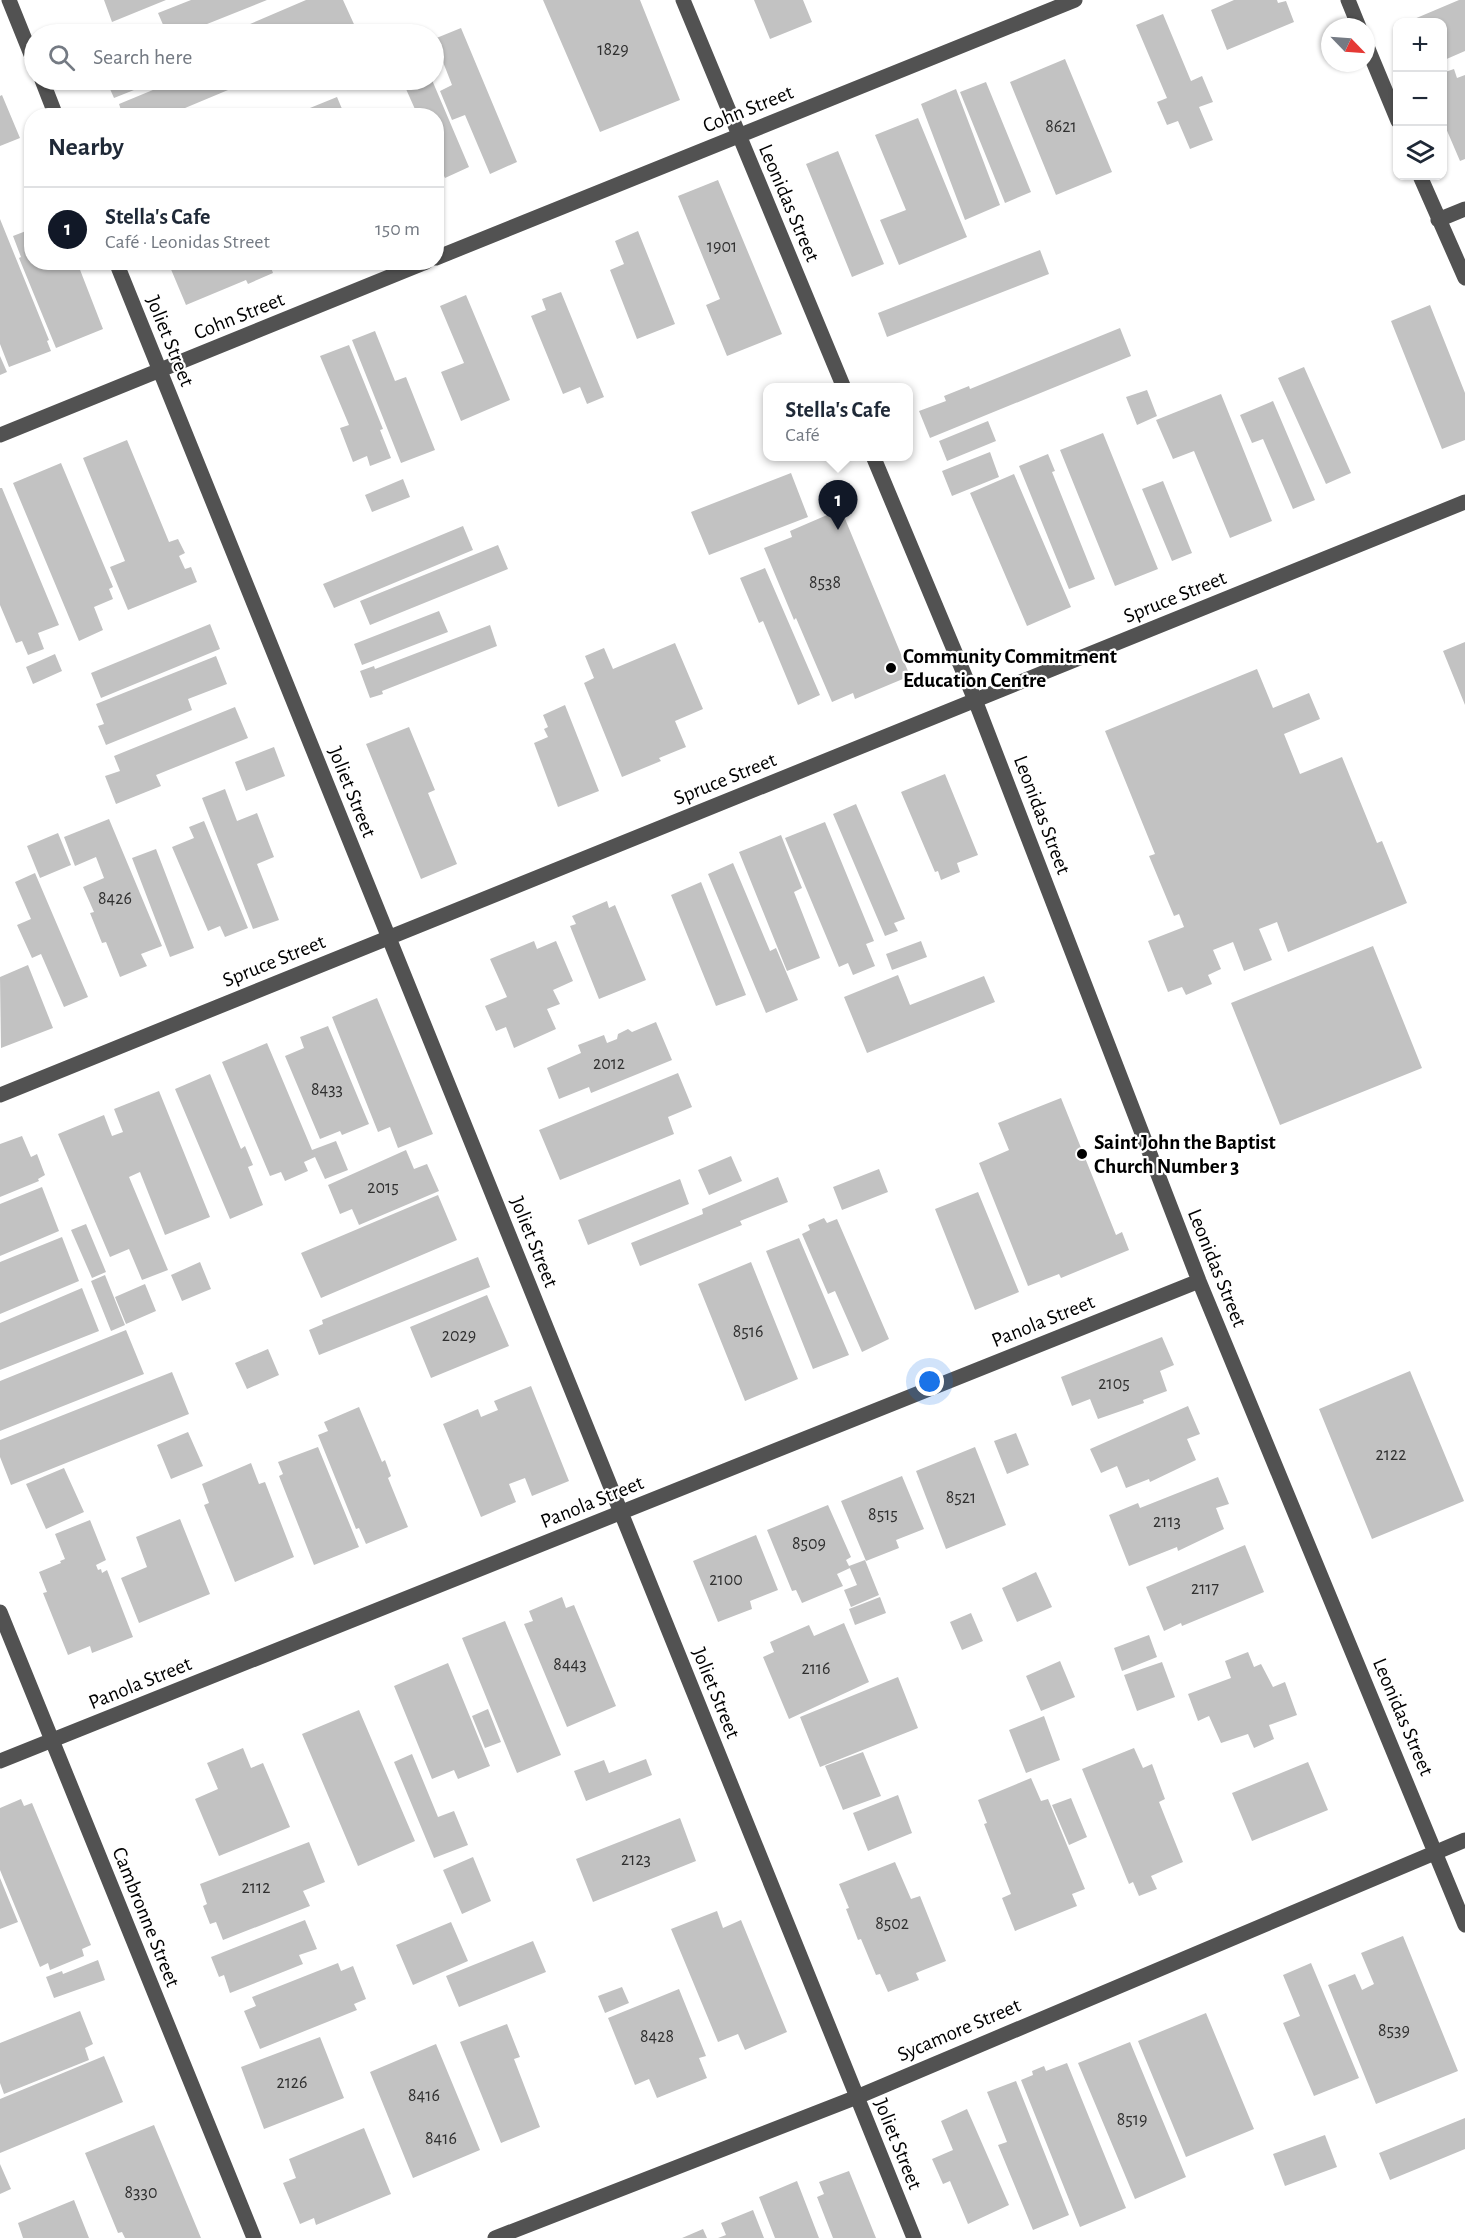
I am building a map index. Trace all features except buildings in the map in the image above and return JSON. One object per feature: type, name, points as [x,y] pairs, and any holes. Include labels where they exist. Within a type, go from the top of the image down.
[{"type":"street","points":[[9,0],[24,37]]},
{"type":"street","name":"Leonidas Street","points":[[683,0],[842,383]]},
{"type":"street","name":"Cohn Street","points":[[444,255],[1075,0]]},
{"type":"street","points":[[1348,0],[1355,18]]},
{"type":"street","points":[[1375,66],[1393,109]]},
{"type":"street","points":[[46,90],[53,108]]},
{"type":"street","points":[[1421,180],[1465,278]]},
{"type":"street","points":[[1437,220],[1465,209]]},
{"type":"street","name":"Joliet Street","points":[[119,270],[914,2238]]},
{"type":"street","name":"Cohn Street","points":[[0,435],[406,270]]},
{"type":"street","name":"Leonidas Street","points":[[875,461],[975,700],[1199,1281],[1465,1925]]},
{"type":"street","name":"Spruce Street","points":[[0,1095],[1465,502]]},
{"type":"street","name":"Panola Street","points":[[0,1761],[1199,1281]]},
{"type":"street","name":"Cambronne Street","points":[[0,1612],[254,2238]]},
{"type":"street","name":"Sycamore Street","points":[[495,2238],[857,2097],[1465,1840]]},
{"type":"place","name":"Stella's Cafe","points":[[838,530]]},
{"type":"place","name":"Community Commitment Education Centre","points":[[891,668]]},
{"type":"place","name":"Saint John the Baptist Church Number 3","points":[[1082,1154]]}]
